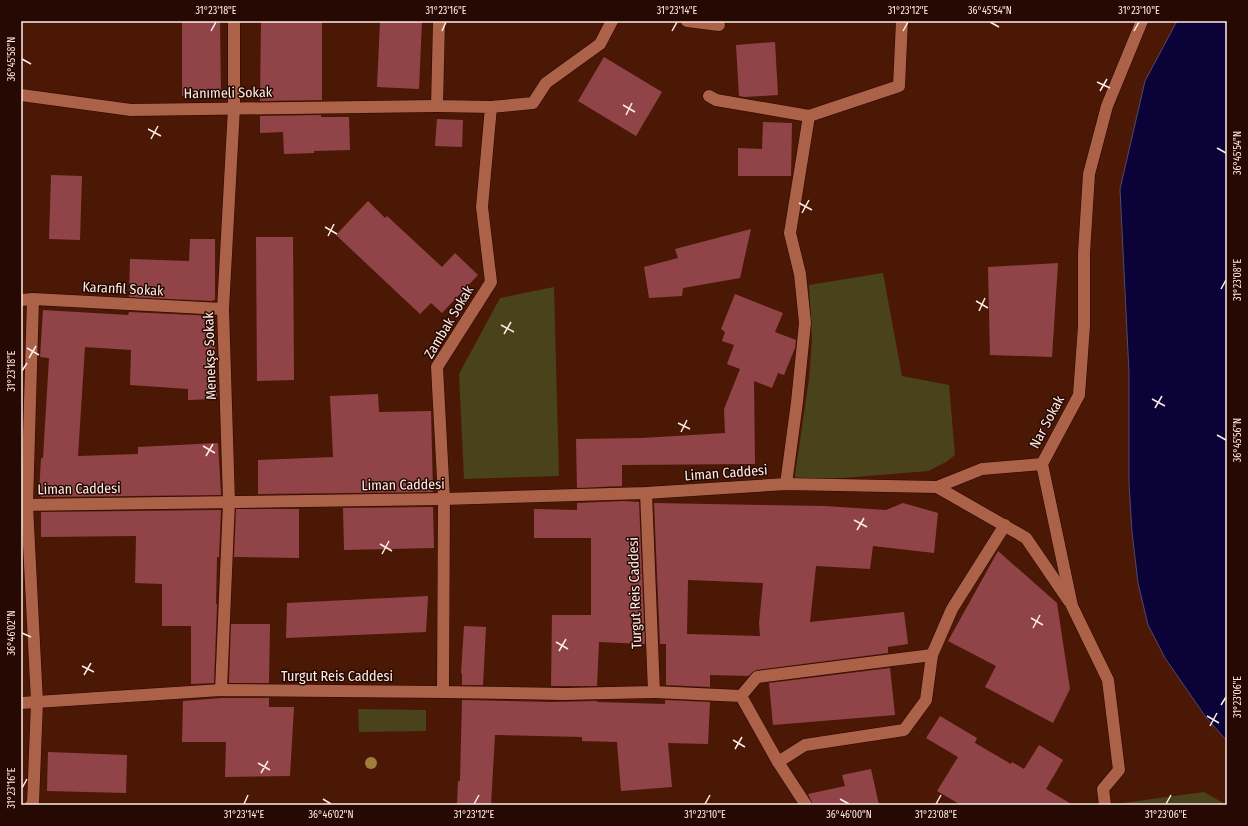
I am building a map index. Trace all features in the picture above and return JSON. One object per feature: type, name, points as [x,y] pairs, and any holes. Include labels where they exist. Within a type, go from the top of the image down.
[{"type":"street","name":"Menekşe Sokak","points":[[222,690],[229,502],[223,309],[234,108],[234,21]]},
{"type":"street","points":[[439,21],[437,106],[490,107],[533,103],[546,83],[600,44],[612,21]]},
{"type":"street","points":[[687,21],[719,25]]},
{"type":"street","points":[[709,96],[716,100],[809,116],[899,86],[902,21]]},
{"type":"street","name":"Nar Sokak","points":[[1105,805],[1103,789],[1119,770],[1108,680],[1072,606],[1042,464],[1078,395],[1084,326],[1084,253],[1089,174],[1107,106],[1142,21]]},
{"type":"street","name":"Hanımeli Sokak","points":[[21,96],[131,110],[437,106]]},
{"type":"street","name":"Zambak Sokak","points":[[444,692],[444,499],[437,367],[491,282],[482,207],[490,107]]},
{"type":"street","name":"Liman Caddesi","points":[[786,484],[797,402],[805,323],[800,274],[790,233],[809,116]]},
{"type":"street","points":[[27,299],[24,505],[37,702],[33,804],[31,805]]},
{"type":"street","name":"Karanfil Sokak","points":[[27,299],[223,309]]},
{"type":"street","name":"Liman Caddesi","points":[[24,505],[444,499],[646,493],[786,484],[937,487],[982,468],[1042,464]]},
{"type":"street","name":"Liman Caddesi","points":[[937,487],[1026,538],[1072,606]]},
{"type":"street","name":"Turgut Reis Caddesi","points":[[646,493],[654,692]]},
{"type":"street","points":[[778,762],[805,745],[904,730],[926,700],[932,655],[952,609],[1005,525]]},
{"type":"street","points":[[806,805],[778,762],[741,696],[758,677],[932,655]]},
{"type":"street","name":"Turgut Reis Caddesi","points":[[21,702],[222,690],[564,694],[654,692],[741,696]]},
{"type":"shaded area","points":[[1177,21],[1227,21],[1227,741],[1205,716],[1165,658],[1148,625],[1138,583],[1132,532],[1129,483],[1129,373],[1120,189],[1145,81]]},
{"type":"shaded area","points":[[883,273],[902,376],[949,385],[955,455],[946,462],[928,471],[794,482],[809,379],[812,340],[809,285]]},
{"type":"shaded area","points":[[554,287],[559,476],[464,479],[459,374],[500,298]]},
{"type":"shaded area","points":[[358,709],[426,710],[426,731],[359,732]]},
{"type":"shaded area","points":[[1204,792],[1227,805],[1115,805],[1115,804]]},
{"type":"building","points":[[182,21],[220,21],[221,94],[215,94],[215,97],[182,96]]},
{"type":"building","points":[[261,21],[322,21],[322,100],[260,101]]},
{"type":"building","points":[[380,21],[422,21],[419,89],[377,87]]},
{"type":"building","points":[[775,42],[778,95],[739,96],[736,45]]},
{"type":"building","points":[[604,57],[662,92],[636,136],[578,101]]},
{"type":"building","points":[[321,115],[321,117],[349,117],[350,150],[284,154],[283,132],[260,133],[260,116]]},
{"type":"building","points":[[437,119],[463,120],[462,147],[435,146]]},
{"type":"building","points":[[763,122],[792,123],[791,176],[738,176],[738,148],[762,149]]},
{"type":"building","points":[[51,175],[82,176],[80,240],[49,239]]},
{"type":"building","points":[[368,201],[385,218],[387,216],[442,267],[455,253],[478,275],[442,313],[431,303],[420,314],[336,235]]},
{"type":"building","points":[[751,229],[740,278],[683,288],[682,296],[649,298],[644,267],[678,258],[675,249]]},
{"type":"building","points":[[256,237],[293,237],[294,380],[257,381]]},
{"type":"building","points":[[190,239],[215,239],[215,300],[129,297],[130,259],[189,261]]},
{"type":"building","points":[[1058,263],[1052,357],[990,355],[988,267]]},
{"type":"building","points":[[735,294],[783,313],[775,332],[796,340],[795,348],[784,375],[778,373],[772,388],[754,381],[755,464],[622,465],[622,486],[577,488],[576,439],[642,438],[725,433],[724,409],[740,369],[727,364],[734,345],[722,341],[725,332],[721,329]]},
{"type":"building","points":[[43,310],[128,315],[129,312],[214,316],[217,399],[188,400],[188,389],[130,385],[131,350],[85,347],[78,456],[138,454],[138,447],[218,443],[221,495],[41,497],[41,494],[39,494],[41,458],[43,458],[49,358],[40,357]]},
{"type":"building","points":[[378,394],[379,412],[431,411],[433,492],[258,494],[258,460],[333,457],[330,396]]},
{"type":"building","points":[[622,501],[639,502],[645,644],[599,642],[597,686],[551,686],[552,615],[591,615],[591,538],[534,538],[534,509],[577,510],[577,503]]},
{"type":"building","points":[[654,503],[825,506],[886,510],[903,503],[938,513],[934,553],[873,546],[870,569],[816,566],[810,622],[904,612],[908,644],[888,647],[888,653],[756,670],[748,676],[710,675],[710,687],[666,685],[666,644],[660,644]],"holes":[[[688,580],[763,583],[759,623],[760,636],[687,634]]]},
{"type":"building","points":[[433,507],[434,548],[344,550],[343,508]]},
{"type":"building","points":[[236,509],[299,509],[299,558],[234,557]]},
{"type":"building","points":[[221,510],[219,557],[217,557],[214,683],[191,684],[191,626],[162,626],[162,584],[135,583],[136,536],[41,537],[41,512]]},
{"type":"building","points":[[998,551],[1057,603],[1070,689],[1053,723],[985,687],[996,666],[948,641]]},
{"type":"building","points":[[428,596],[426,632],[286,638],[287,603]]},
{"type":"building","points":[[231,624],[270,624],[269,683],[229,683]]},
{"type":"building","points":[[464,626],[486,627],[483,685],[462,685],[461,673]]},
{"type":"building","points":[[890,668],[895,715],[773,725],[769,683]]},
{"type":"building","points":[[221,698],[269,698],[269,707],[294,707],[290,776],[225,777],[226,742],[182,742],[183,701]]},
{"type":"building","points":[[462,700],[551,702],[597,701],[665,704],[665,700],[710,702],[708,744],[668,743],[672,787],[621,791],[617,742],[582,741],[582,737],[495,735],[491,805],[457,805],[458,781],[460,781]]},
{"type":"building","points":[[940,716],[977,738],[975,743],[1011,764],[1012,762],[1024,769],[1039,745],[1063,760],[1046,789],[1073,805],[961,805],[937,791],[958,757],[926,738]]},
{"type":"building","points":[[48,752],[127,755],[126,793],[47,791]]},
{"type":"building","points":[[871,769],[879,805],[813,805],[808,794],[845,786],[842,775]]}]
